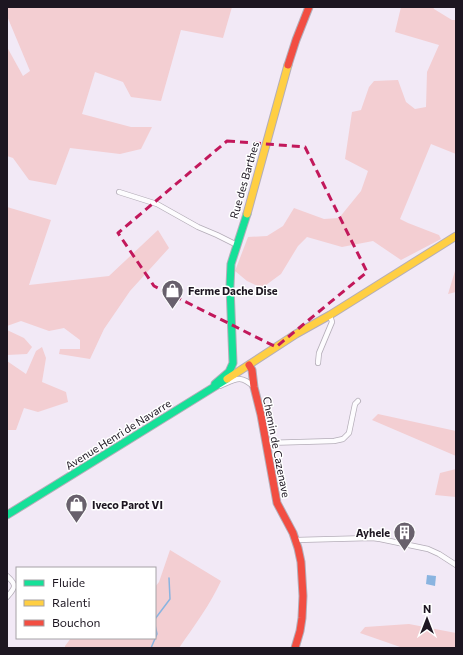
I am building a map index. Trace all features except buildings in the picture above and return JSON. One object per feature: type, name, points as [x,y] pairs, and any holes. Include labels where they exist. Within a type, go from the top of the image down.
[{"type":"street","name":"Rue des Barthes","points":[[232,363],[231,264],[245,220],[289,62],[309,7]]},
{"type":"street","points":[[119,192],[157,204],[198,227],[237,244]]},
{"type":"street","name":"Avenue Henri de Navarre","points":[[7,515],[202,395],[296,334],[330,315],[456,236]]},
{"type":"street","points":[[318,363],[319,353],[332,322],[330,315]]},
{"type":"street","points":[[202,395],[229,372],[232,363],[254,387]]},
{"type":"street","name":"Chemin de Cazenave","points":[[249,365],[252,370],[277,503],[296,540],[301,562],[303,610],[302,624],[295,648]]},
{"type":"street","points":[[202,395],[238,379],[245,380],[254,387]]},
{"type":"street","points":[[266,443],[334,441],[343,439],[350,433],[355,404],[358,401]]},
{"type":"street","points":[[296,540],[380,539],[428,549],[456,565]]},
{"type":"street","points":[[7,576],[13,581],[14,585],[14,589],[7,597]]},
{"type":"highlighted area","points":[[227,141],[305,147],[367,272],[276,347],[154,286],[118,233]]},
{"type":"shaded area","points":[[7,7],[232,7],[223,38],[181,30],[161,101],[131,97],[123,82],[95,72],[82,114],[131,127],[152,127],[141,149],[120,154],[70,148],[56,185],[29,180],[13,158],[7,156],[7,47],[23,76],[30,71],[7,16]]},
{"type":"shaded area","points":[[401,7],[433,7],[452,20],[456,20],[456,154],[431,144],[400,219],[439,235],[441,239],[401,260],[373,241],[342,247],[307,237],[298,246],[281,274],[262,288],[247,281],[235,271],[248,237],[267,236],[283,226],[294,208],[324,219],[339,218],[361,191],[368,171],[345,159],[352,112],[361,110],[369,87],[374,81],[398,80],[406,102],[415,109],[426,107],[427,72],[439,45],[395,32]]},
{"type":"shaded area","points":[[7,207],[51,220],[29,285],[109,276],[158,230],[169,248],[130,291],[104,329],[90,359],[59,354],[60,349],[80,349],[80,340],[64,328],[49,331],[21,321],[7,326]]},
{"type":"shaded area","points":[[455,271],[456,292],[448,294]]},
{"type":"shaded area","points":[[7,330],[24,338],[32,347],[27,354],[7,355]]},
{"type":"shaded area","points":[[42,347],[46,358],[42,382],[66,392],[68,402],[38,412],[24,408],[16,430],[8,430],[7,361],[26,374],[36,351]]},
{"type":"shaded area","points":[[378,414],[456,431],[456,456],[372,420]]},
{"type":"shaded area","points":[[456,469],[456,497],[435,495],[440,473]]},
{"type":"shaded area","points":[[170,550],[221,581],[207,607],[179,648],[65,648],[70,639],[156,639],[156,586],[159,582]]},
{"type":"shaded area","points":[[409,624],[456,633],[456,648],[403,648],[360,633],[365,627]]},
{"type":"water","points":[[427,575],[436,576],[435,586],[426,584]]},
{"type":"waterway","points":[[156,618],[170,599],[169,578]]},
{"type":"waterway","points":[[156,630],[156,636]]},
{"type":"waterway","points":[[151,648],[155,639]]},
{"type":"traffic: fast","points":[[215,384],[229,372],[233,363],[230,286],[231,264],[247,214]]},
{"type":"traffic: fast","points":[[7,515],[227,379]]},
{"type":"traffic: slow","points":[[247,214],[288,65]]},
{"type":"traffic: slow","points":[[227,379],[296,334],[330,315],[456,236]]},
{"type":"traffic: jam","points":[[288,65],[309,7]]},
{"type":"traffic: jam","points":[[249,365],[252,370],[277,503],[293,533],[301,562],[303,596],[302,618],[295,648]]},
{"type":"place","name":"Ferme Dache Dise","points":[[172,310]]},
{"type":"place","name":"Iveco Parot VI","points":[[77,524]]},
{"type":"place","name":"Ayhele","points":[[405,552]]}]
